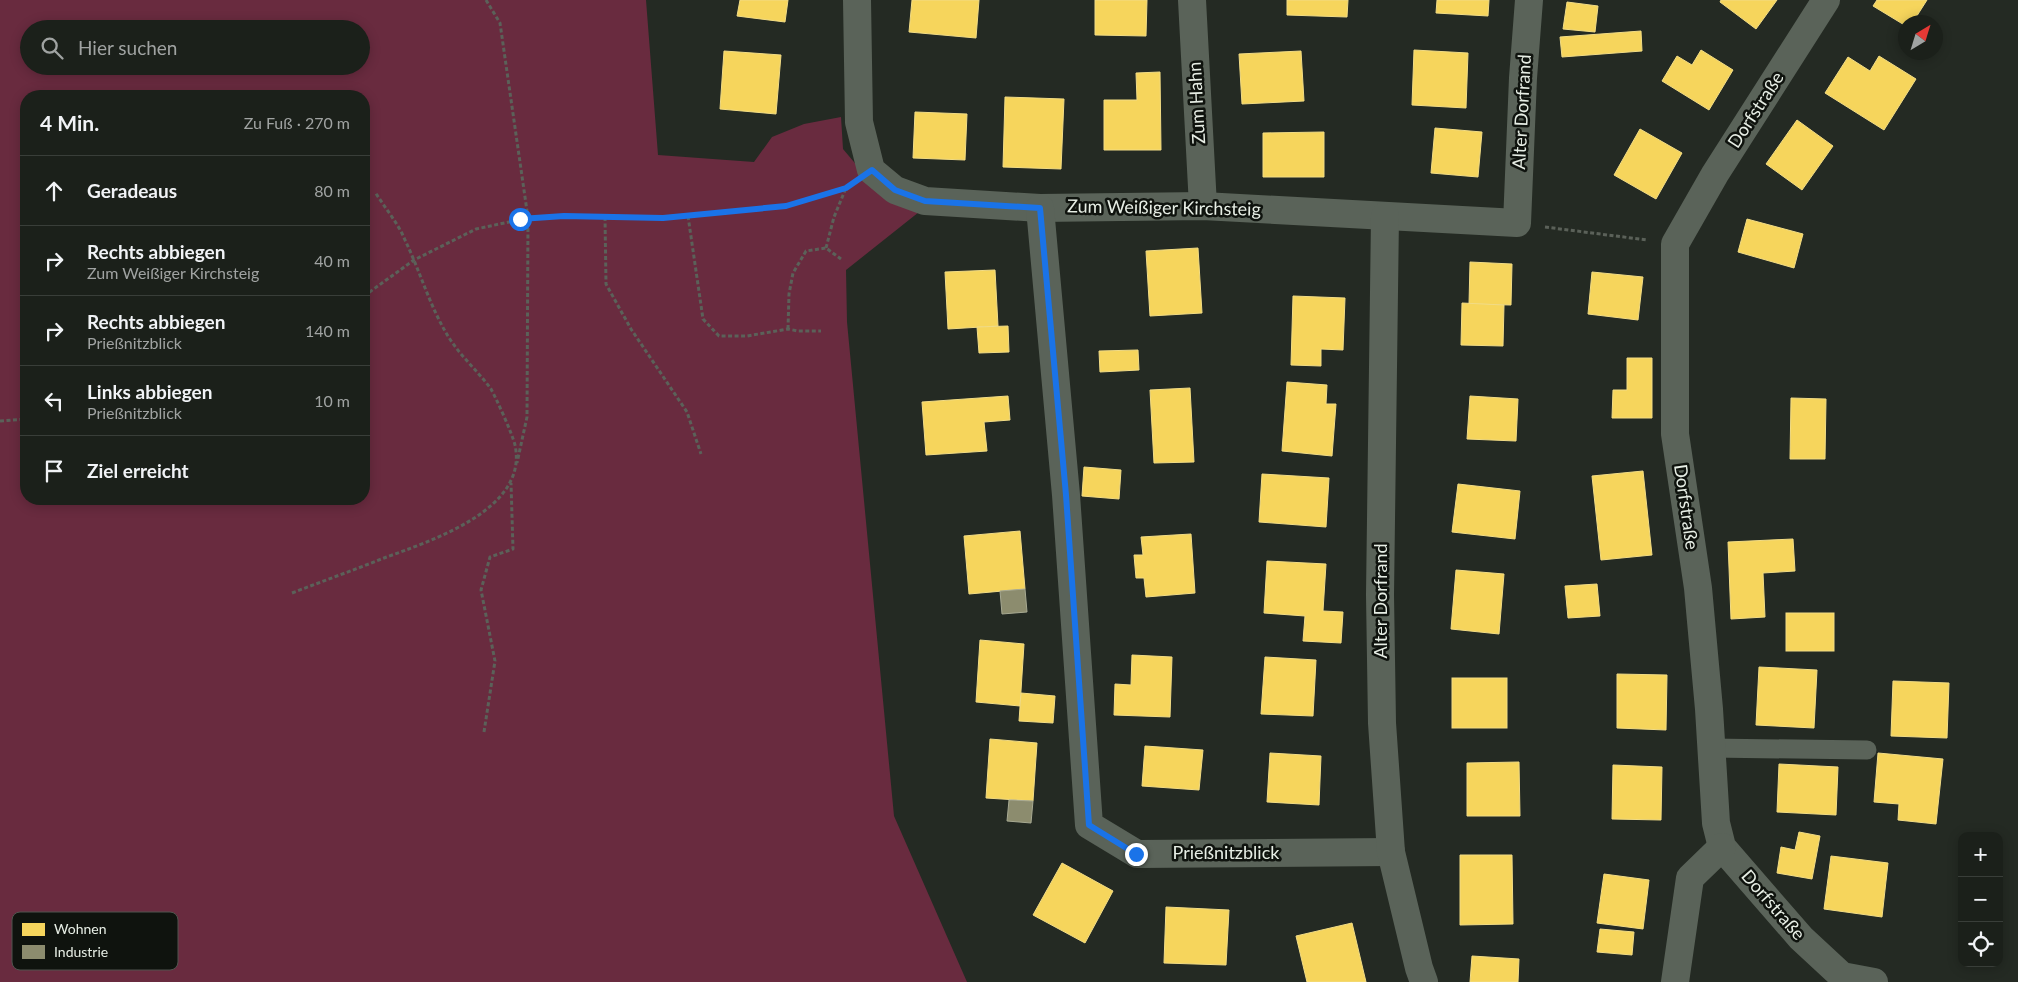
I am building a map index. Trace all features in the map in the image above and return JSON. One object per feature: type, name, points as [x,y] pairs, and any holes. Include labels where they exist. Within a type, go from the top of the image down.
[{"type":"street","points":[[857,0],[859,122],[872,170]]},
{"type":"street","name":"Zum Hahn","points":[[1192,0],[1203,206]]},
{"type":"street","name":"Alter Dorfrand","points":[[1517,223],[1523,78],[1529,0]]},
{"type":"street","name":"Dorfstraße","points":[[1826,0],[1715,174],[1675,244],[1675,434],[1698,588],[1712,748],[1716,823],[1722,847],[1801,938],[1842,976],[1874,982]]},
{"type":"street","name":"Zum Weißiger Kirchsteig","points":[[872,170],[895,190],[925,201],[1040,208],[1203,206],[1517,223]]},
{"type":"street","name":"Prießnitzblick","points":[[1040,208],[1066,495],[1089,825],[1136,854],[1391,852]]},
{"type":"street","name":"Alter Dorfrand","points":[[1385,216],[1380,595],[1382,723],[1391,852],[1424,982]]},
{"type":"street","points":[[1675,982],[1690,878],[1722,847]]},
{"type":"lane","points":[[1712,748],[1867,750]]},
{"type":"path","points":[[484,732],[495,661],[481,590],[490,557],[513,550],[511,482],[527,417],[528,218],[500,23],[486,0]]},
{"type":"path","points":[[370,292],[414,260],[476,229],[528,218],[605,216],[663,218],[786,206],[846,188],[872,170]]},
{"type":"path","points":[[826,248],[834,217],[846,188]]},
{"type":"path","points":[[375,192],[404,237],[448,337],[491,390],[515,444],[516,467]]},
{"type":"path","points":[[605,216],[606,284],[630,329],[688,412],[701,454]]},
{"type":"path","points":[[688,216],[704,319],[719,336],[747,336],[788,329],[821,331]]},
{"type":"path","points":[[1517,223],[1675,244]]},
{"type":"path","points":[[788,329],[789,294],[793,273],[806,251],[826,248],[841,259]]},
{"type":"path","points":[[0,421],[20,419]]},
{"type":"path","points":[[292,593],[442,537],[466,523],[492,504],[511,482]]},
{"type":"shaded area","points":[[0,0],[646,0],[658,155],[754,162],[772,137],[804,124],[841,117],[843,149],[875,187],[919,212],[846,270],[847,322],[894,816],[967,982],[0,982]]},
{"type":"building: Wohnen","points":[[740,0],[788,0],[785,22],[737,16]]},
{"type":"building: Wohnen","points":[[912,0],[979,0],[976,38],[909,32]]},
{"type":"building: Wohnen","points":[[1095,0],[1147,0],[1146,36],[1095,35]]},
{"type":"building: Wohnen","points":[[1287,0],[1348,0],[1347,17],[1287,15]]},
{"type":"building: Wohnen","points":[[1437,0],[1489,0],[1488,16],[1436,13]]},
{"type":"building: Wohnen","points":[[1721,0],[1777,0],[1756,29],[1720,2]]},
{"type":"building: Wohnen","points":[[1877,0],[1927,0],[1917,15],[1898,15],[1898,21],[1873,6]]},
{"type":"building: Wohnen","points":[[1567,2],[1598,6],[1595,32],[1563,29]]},
{"type":"building: Wohnen","points":[[1641,31],[1642,51],[1562,57],[1560,37]]},
{"type":"building: Wohnen","points":[[1414,50],[1468,53],[1466,108],[1412,105]]},
{"type":"building: Wohnen","points":[[1701,50],[1733,70],[1709,110],[1662,81],[1677,56],[1692,65]]},
{"type":"building: Wohnen","points":[[724,51],[781,55],[776,114],[720,109]]},
{"type":"building: Wohnen","points":[[1301,51],[1304,101],[1242,104],[1239,54]]},
{"type":"building: Wohnen","points":[[1879,56],[1916,79],[1884,130],[1825,93],[1848,57],[1870,71]]},
{"type":"building: Wohnen","points":[[1160,72],[1161,150],[1104,150],[1104,100],[1137,100],[1136,73]]},
{"type":"building: Wohnen","points":[[1005,97],[1064,99],[1061,169],[1003,167]]},
{"type":"building: Wohnen","points":[[915,112],[967,114],[965,160],[913,158]]},
{"type":"building: Wohnen","points":[[1797,120],[1833,146],[1802,190],[1766,164]]},
{"type":"building: Wohnen","points":[[1435,128],[1482,132],[1478,177],[1431,173]]},
{"type":"building: Wohnen","points":[[1640,129],[1682,153],[1656,199],[1614,175]]},
{"type":"building: Wohnen","points":[[1324,132],[1324,177],[1263,177],[1263,133]]},
{"type":"building: Wohnen","points":[[1747,219],[1803,234],[1794,268],[1738,252]]},
{"type":"building: Wohnen","points":[[1198,248],[1202,313],[1150,316],[1146,251]]},
{"type":"building: Wohnen","points":[[1470,262],[1512,264],[1511,305],[1469,304]]},
{"type":"building: Wohnen","points":[[995,270],[998,326],[948,329],[945,272]]},
{"type":"building: Wohnen","points":[[1592,272],[1643,277],[1638,320],[1588,314]]},
{"type":"building: Wohnen","points":[[1293,296],[1345,298],[1343,350],[1321,349],[1321,366],[1291,365]]},
{"type":"building: Wohnen","points":[[1462,303],[1504,305],[1503,346],[1461,345]]},
{"type":"building: Wohnen","points":[[1008,326],[1009,352],[979,353],[977,327]]},
{"type":"building: Wohnen","points":[[1138,350],[1139,370],[1100,372],[1099,351]]},
{"type":"building: Wohnen","points":[[1627,358],[1652,358],[1652,418],[1612,418],[1613,390],[1627,390]]},
{"type":"building: Wohnen","points":[[1287,382],[1327,385],[1326,404],[1336,404],[1332,456],[1282,451]]},
{"type":"building: Wohnen","points":[[1190,388],[1194,462],[1154,463],[1150,390]]},
{"type":"building: Wohnen","points":[[1008,396],[1010,420],[984,422],[987,451],[926,455],[922,402]]},
{"type":"building: Wohnen","points":[[1470,396],[1518,399],[1516,441],[1467,439]]},
{"type":"building: Wohnen","points":[[1791,398],[1826,399],[1825,459],[1790,459]]},
{"type":"building: Wohnen","points":[[1084,467],[1121,470],[1119,499],[1082,496]]},
{"type":"building: Wohnen","points":[[1643,471],[1652,555],[1601,560],[1592,476]]},
{"type":"building: Wohnen","points":[[1262,474],[1329,478],[1326,527],[1259,522]]},
{"type":"building: Wohnen","points":[[1458,484],[1520,491],[1515,539],[1452,532]]},
{"type":"building: Wohnen","points":[[1020,531],[1025,589],[969,594],[964,536]]},
{"type":"building: Wohnen","points":[[1191,534],[1195,593],[1146,597],[1144,578],[1136,578],[1134,555],[1143,555],[1141,537]]},
{"type":"building: Wohnen","points":[[1793,539],[1795,571],[1763,573],[1765,617],[1731,619],[1728,542]]},
{"type":"building: Wohnen","points":[[1267,561],[1326,564],[1323,611],[1343,612],[1341,643],[1303,641],[1305,616],[1264,613]]},
{"type":"building: Wohnen","points":[[1456,570],[1504,574],[1499,634],[1451,629]]},
{"type":"building: Wohnen","points":[[1597,584],[1600,616],[1568,618],[1565,586]]},
{"type":"building: Wohnen","points":[[1786,613],[1834,613],[1834,651],[1786,651]]},
{"type":"building: Wohnen","points":[[980,640],[1024,644],[1020,706],[976,702]]},
{"type":"building: Wohnen","points":[[1132,655],[1172,657],[1170,717],[1114,715],[1115,684],[1131,685]]},
{"type":"building: Wohnen","points":[[1265,657],[1316,660],[1313,716],[1261,714]]},
{"type":"building: Wohnen","points":[[1759,667],[1817,670],[1814,728],[1756,725]]},
{"type":"building: Wohnen","points":[[1617,674],[1667,675],[1666,730],[1617,728]]},
{"type":"building: Wohnen","points":[[1452,678],[1507,678],[1507,728],[1452,728]]},
{"type":"building: Wohnen","points":[[1893,681],[1949,683],[1947,738],[1891,736]]},
{"type":"building: Wohnen","points":[[1021,693],[1055,696],[1053,723],[1019,721]]},
{"type":"building: Wohnen","points":[[990,739],[1037,743],[1033,801],[986,798]]},
{"type":"building: Wohnen","points":[[1145,746],[1203,750],[1199,790],[1142,786]]},
{"type":"building: Wohnen","points":[[1270,753],[1321,756],[1319,805],[1267,802]]},
{"type":"building: Wohnen","points":[[1878,753],[1943,759],[1936,824],[1898,820],[1899,804],[1874,802]]},
{"type":"building: Wohnen","points":[[1519,762],[1520,816],[1467,816],[1467,763]]},
{"type":"building: Wohnen","points":[[1779,764],[1838,767],[1836,815],[1777,812]]},
{"type":"building: Wohnen","points":[[1613,765],[1662,767],[1661,820],[1612,819]]},
{"type":"building: Wohnen","points":[[1799,832],[1820,836],[1812,879],[1777,873],[1781,847],[1795,850]]},
{"type":"building: Wohnen","points":[[1460,855],[1512,855],[1513,924],[1460,925]]},
{"type":"building: Wohnen","points":[[1831,856],[1888,863],[1882,917],[1824,909]]},
{"type":"building: Wohnen","points":[[1062,863],[1113,891],[1085,943],[1033,915]]},
{"type":"building: Wohnen","points":[[1604,874],[1649,880],[1643,929],[1597,923]]},
{"type":"building: Wohnen","points":[[1166,907],[1229,910],[1226,965],[1164,963]]},
{"type":"building: Wohnen","points":[[1352,923],[1366,982],[1307,982],[1296,936]]},
{"type":"building: Wohnen","points":[[1600,929],[1634,932],[1632,955],[1597,952]]},
{"type":"building: Wohnen","points":[[1472,956],[1519,959],[1518,982],[1470,982]]},
{"type":"building: Industrie","points":[[1025,589],[1027,612],[1002,614],[1000,591]]},
{"type":"building: Industrie","points":[[1009,800],[1033,801],[1031,823],[1007,821]]},
{"type":"route","points":[[520,219],[564,216],[663,218],[786,206],[846,188],[872,170],[895,190],[925,201],[1040,208],[1066,495],[1089,825],[1136,854]]}]
